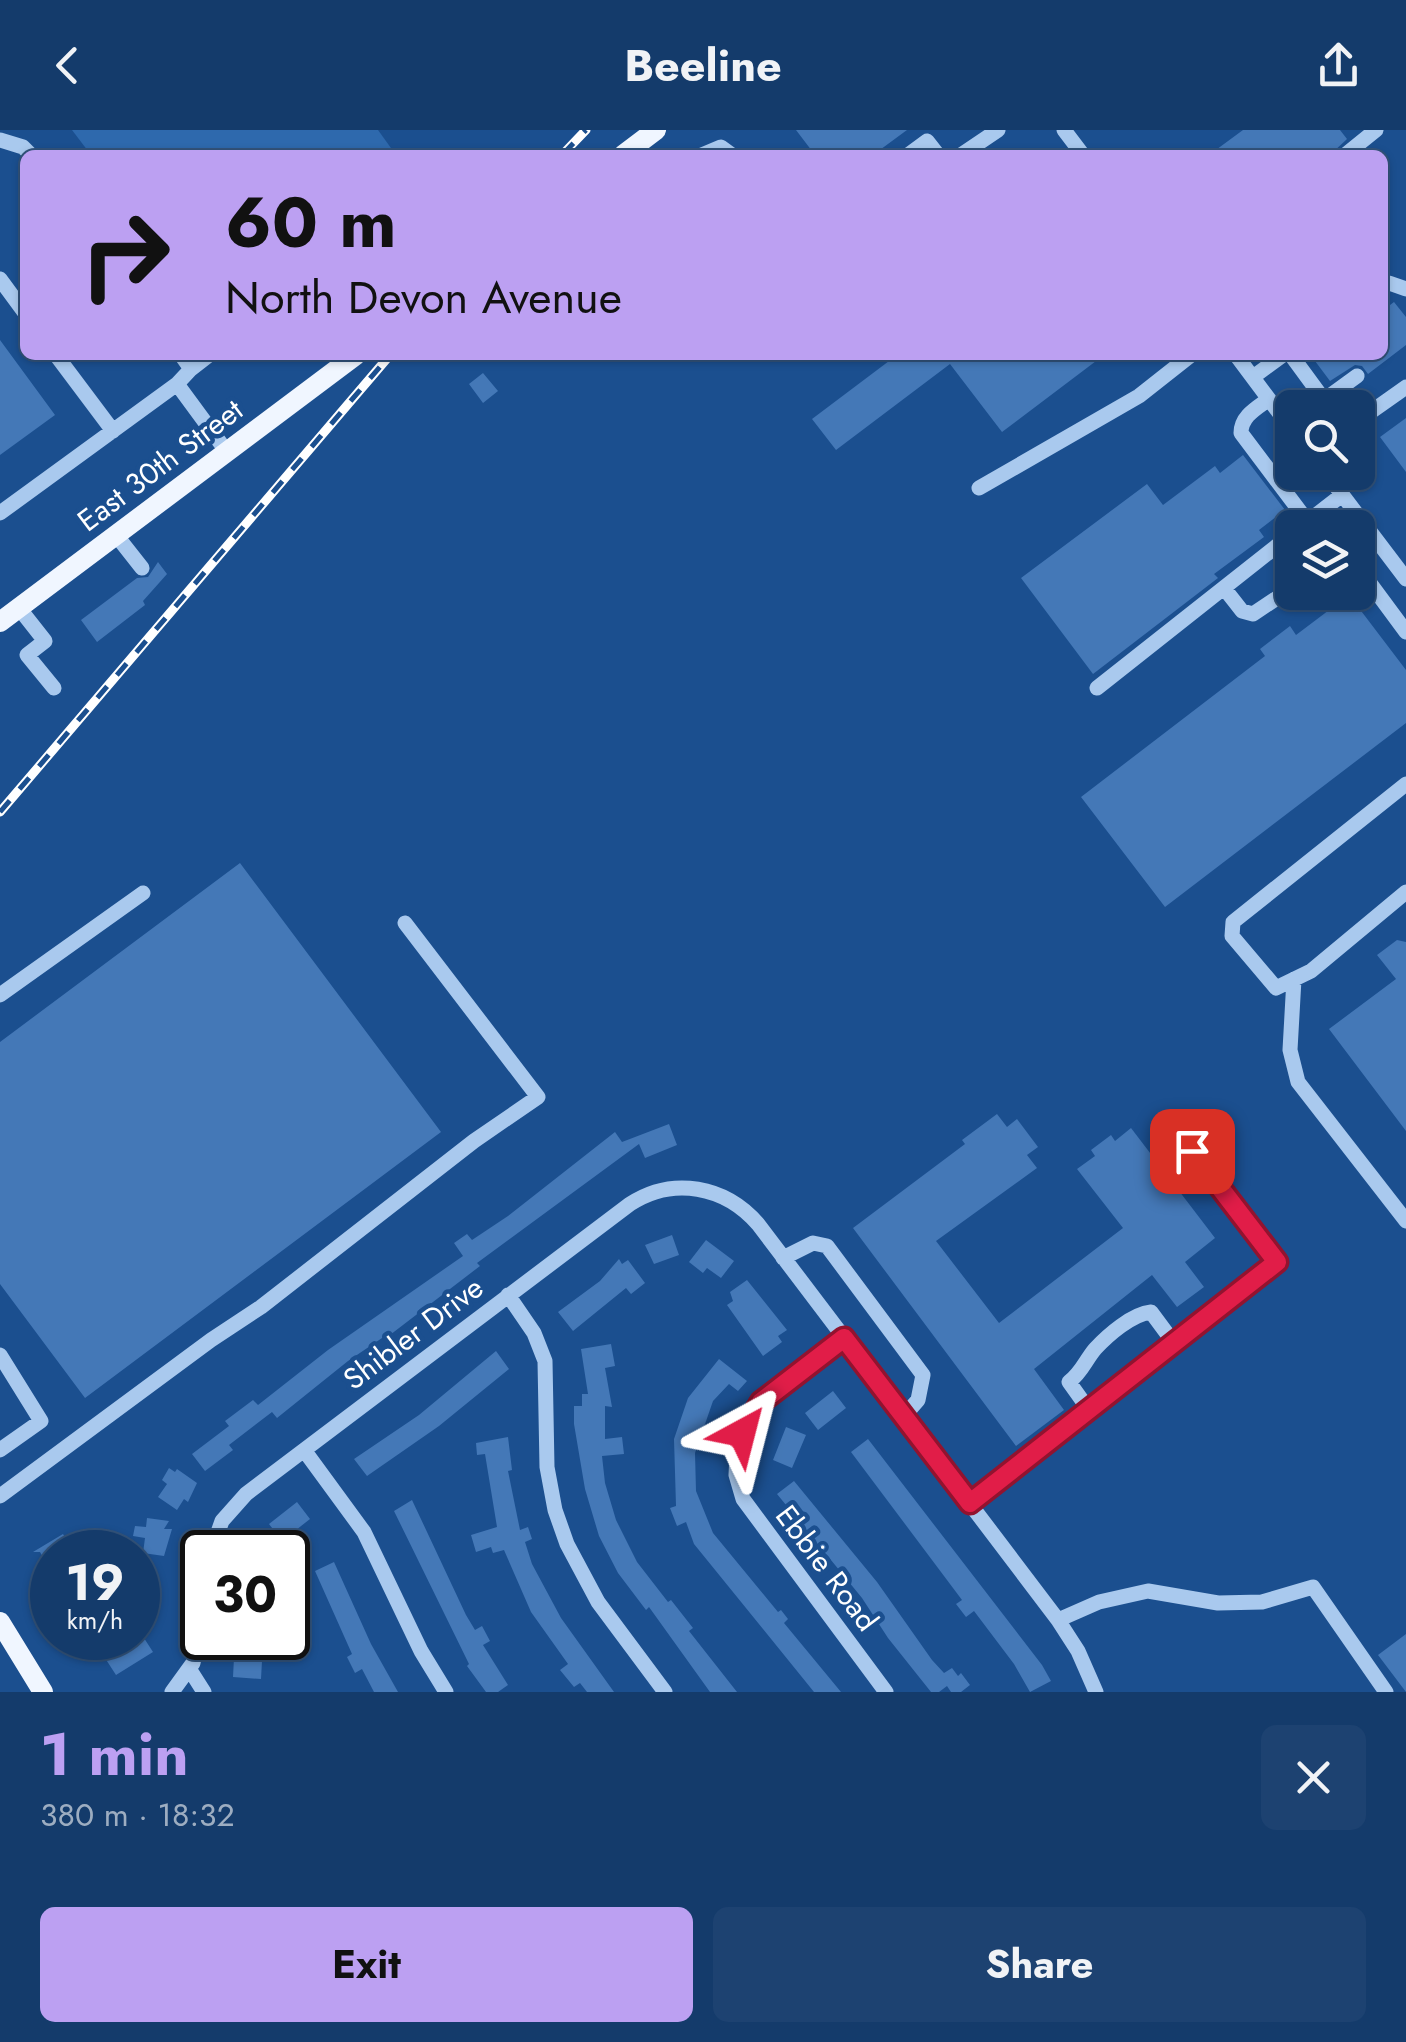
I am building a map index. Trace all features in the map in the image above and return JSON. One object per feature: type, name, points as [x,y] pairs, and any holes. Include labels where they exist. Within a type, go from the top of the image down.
[{"type":"main road","points":[[630,150],[656,130]]},
{"type":"main road","name":"East 30th Street","points":[[0,622],[349,360]]},
{"type":"main road","points":[[0,1622],[43,1692]]},
{"type":"street","points":[[969,150],[998,130]]},
{"type":"street","points":[[1064,130],[1080,150]]},
{"type":"street","points":[[1350,150],[1376,130]]},
{"type":"street","points":[[0,140],[11,141],[24,150]]},
{"type":"street","points":[[915,150],[927,141],[934,150]]},
{"type":"street","points":[[0,279],[20,306]]},
{"type":"street","points":[[60,360],[113,431]]},
{"type":"street","points":[[979,488],[1139,396],[1186,360]]},
{"type":"street","points":[[1239,360],[1275,406]]},
{"type":"street","points":[[1252,378],[1279,360]]},
{"type":"street","points":[[1290,360],[1310,390]]},
{"type":"street","points":[[0,513],[177,384],[186,362]]},
{"type":"street","points":[[1338,390],[1357,376]]},
{"type":"street","points":[[177,384],[227,452]]},
{"type":"street","points":[[1375,409],[1406,386]]},
{"type":"street","points":[[1269,399],[1250,413],[1240,432],[1294,510]]},
{"type":"street","points":[[1338,490],[1350,510]]},
{"type":"street","points":[[1323,510],[1342,495]]},
{"type":"street","points":[[116,535],[142,568]]},
{"type":"street","points":[[1375,547],[1406,579]]},
{"type":"street","points":[[1097,688],[1275,548]]},
{"type":"street","points":[[1224,588],[1242,612],[1252,614],[1275,599]]},
{"type":"street","points":[[1375,590],[1406,632]]},
{"type":"street","points":[[19,608],[45,640],[27,655],[54,688]]},
{"type":"street","points":[[1406,784],[1233,922],[1232,936],[1276,988],[1312,971],[1406,892]]},
{"type":"street","points":[[0,995],[143,893]]},
{"type":"street","points":[[0,1496],[260,1307],[538,1096],[405,923]]},
{"type":"street","points":[[1294,979],[1290,1050],[1298,1082],[1406,1220]]},
{"type":"street","points":[[970,1503],[1277,1262],[1171,1124]]},
{"type":"street","name":"Shibler Drive","points":[[217,1530],[230,1509],[304,1450],[648,1194],[676,1188],[705,1190],[737,1204],[783,1258]]},
{"type":"street","points":[[904,1416],[918,1400],[923,1375],[826,1246],[813,1244],[783,1258],[1058,1620],[1078,1650],[1096,1692]]},
{"type":"street","points":[[508,1295],[534,1333],[545,1361],[546,1453],[551,1489],[567,1544],[598,1602],[665,1692]]},
{"type":"street","points":[[1089,1410],[1070,1382],[1082,1372],[1095,1349],[1139,1313],[1150,1312],[1174,1343]]},
{"type":"street","name":"Ebbie Road","points":[[844,1338],[752,1413],[740,1440],[736,1475],[751,1512],[886,1692]]},
{"type":"street","points":[[0,1356],[42,1421],[0,1450]]},
{"type":"street","points":[[304,1450],[364,1532],[421,1651],[446,1692]]},
{"type":"street","points":[[1058,1620],[1099,1602],[1148,1591],[1218,1603],[1262,1602],[1313,1587],[1386,1692]]},
{"type":"street","points":[[172,1692],[194,1660]]},
{"type":"street","points":[[190,1670],[204,1692]]},
{"type":"shaded area","points":[[72,130],[378,130],[392,150],[87,150]]},
{"type":"building","points":[[796,130],[907,130],[880,150],[811,150]]},
{"type":"building","points":[[1243,130],[1340,130],[1347,139],[1335,150],[1216,150]]},
{"type":"building","points":[[1394,302],[1406,317],[1406,345],[1388,359],[1388,306]]},
{"type":"building","points":[[0,340],[55,415],[0,455]]},
{"type":"building","points":[[890,360],[1097,360],[1002,432],[950,364],[836,450],[812,419]]},
{"type":"building","points":[[1386,360],[1368,374],[1362,366],[1355,365],[1330,381],[1315,361]]},
{"type":"building","points":[[483,373],[498,391],[483,403],[469,384]]},
{"type":"building","points":[[1406,418],[1406,472],[1380,437]]},
{"type":"building","points":[[1243,455],[1285,510],[1275,510],[1275,518],[1259,530],[1264,537],[1214,574],[1218,578],[1093,674],[1021,578],[1147,484],[1163,505],[1215,466],[1220,473]]},
{"type":"building","points":[[158,562],[167,574],[143,601],[145,605],[97,642],[81,620],[137,578],[148,577]]},
{"type":"building","points":[[1329,610],[1360,610],[1406,670],[1406,723],[1165,907],[1081,797],[1265,656],[1260,649],[1290,626],[1296,635]]},
{"type":"building","points":[[240,863],[441,1132],[85,1398],[0,1284],[0,1042]]},
{"type":"building","points":[[1397,940],[1406,942],[1406,1131],[1329,1029],[1396,979],[1377,955]]},
{"type":"building","points":[[997,1114],[1007,1127],[1017,1119],[1038,1147],[1027,1155],[1037,1168],[936,1241],[999,1323],[1123,1228],[1077,1169],[1095,1156],[1091,1150],[1111,1135],[1115,1141],[1131,1128],[1215,1238],[1185,1262],[1204,1287],[1177,1307],[1152,1275],[1034,1369],[1064,1410],[1016,1446],[853,1228],[965,1144],[962,1140]]},
{"type":"building","points":[[669,1124],[677,1145],[645,1158],[639,1144],[277,1418],[272,1412],[229,1445],[233,1450],[205,1471],[192,1454],[229,1426],[225,1421],[253,1400],[258,1405],[328,1350],[463,1256],[454,1243],[467,1234],[472,1240],[508,1216],[615,1132],[622,1142]]},
{"type":"building","points":[[672,1235],[679,1255],[654,1264],[645,1245]]},
{"type":"building","points":[[706,1240],[734,1261],[721,1278],[707,1268],[703,1273],[689,1262]]},
{"type":"building","points":[[619,1259],[622,1264],[628,1260],[645,1283],[631,1294],[626,1288],[573,1331],[558,1312],[600,1281]]},
{"type":"building","points":[[747,1280],[787,1330],[778,1336],[782,1342],[763,1356],[727,1305],[733,1301],[730,1292]]},
{"type":"building","points":[[611,1344],[615,1366],[605,1368],[612,1407],[605,1406],[605,1439],[622,1437],[624,1454],[602,1456],[616,1520],[637,1562],[693,1628],[689,1631],[737,1692],[710,1692],[649,1607],[646,1610],[618,1573],[599,1536],[585,1489],[574,1406],[582,1406],[582,1394],[588,1394],[581,1349]]},
{"type":"building","points":[[496,1351],[509,1369],[439,1426],[367,1476],[354,1459],[419,1415]]},
{"type":"building","points":[[719,1359],[747,1381],[738,1391],[729,1384],[713,1401],[695,1453],[696,1491],[713,1533],[778,1612],[781,1610],[788,1619],[784,1623],[841,1692],[814,1692],[694,1544],[686,1522],[677,1526],[670,1508],[676,1506],[674,1439],[688,1398]]},
{"type":"building","points":[[833,1391],[846,1408],[818,1430],[805,1413]]},
{"type":"building","points":[[786,1427],[806,1435],[792,1468],[773,1460]]},
{"type":"building","points":[[508,1437],[512,1470],[508,1471],[520,1530],[528,1527],[532,1539],[525,1542],[532,1564],[561,1618],[614,1692],[587,1692],[580,1683],[574,1687],[560,1670],[568,1664],[531,1612],[504,1550],[493,1553],[491,1547],[476,1552],[471,1535],[497,1527],[485,1454],[477,1455],[476,1443]]},
{"type":"building","points":[[868,1439],[1051,1681],[1030,1692],[974,1611],[966,1617],[956,1604],[962,1600],[851,1452]]},
{"type":"building","points":[[169,1468],[197,1483],[188,1502],[184,1499],[177,1510],[158,1497],[167,1484],[162,1480]]},
{"type":"building","points":[[794,1481],[877,1582],[932,1660],[944,1673],[952,1668],[958,1676],[961,1673],[970,1685],[961,1692],[951,1692],[947,1686],[931,1692],[862,1598],[777,1494]]},
{"type":"building","points":[[412,1500],[466,1615],[475,1630],[482,1626],[490,1641],[483,1645],[508,1685],[498,1692],[486,1692],[467,1666],[394,1511]]},
{"type":"building","points":[[297,1502],[310,1519],[296,1530],[274,1530],[269,1524]]},
{"type":"building","points":[[147,1518],[169,1521],[164,1529],[172,1529],[164,1556],[160,1555],[160,1530],[134,1530],[135,1526],[146,1527]]},
{"type":"building","points":[[334,1562],[371,1644],[398,1692],[374,1692],[362,1669],[355,1673],[347,1657],[352,1654],[315,1571]]},
{"type":"building","points":[[1406,1634],[1406,1692],[1378,1655]]},
{"type":"building","points":[[106,1660],[140,1660],[116,1675]]},
{"type":"building","points":[[234,1660],[262,1660],[261,1679],[233,1677]]},
{"type":"railway","points":[[567,150],[586,130]]},
{"type":"railway","points":[[0,812],[386,360]]},
{"type":"route","points":[[742,1433],[761,1402],[844,1338],[970,1503],[1277,1262],[1192,1151]]}]
